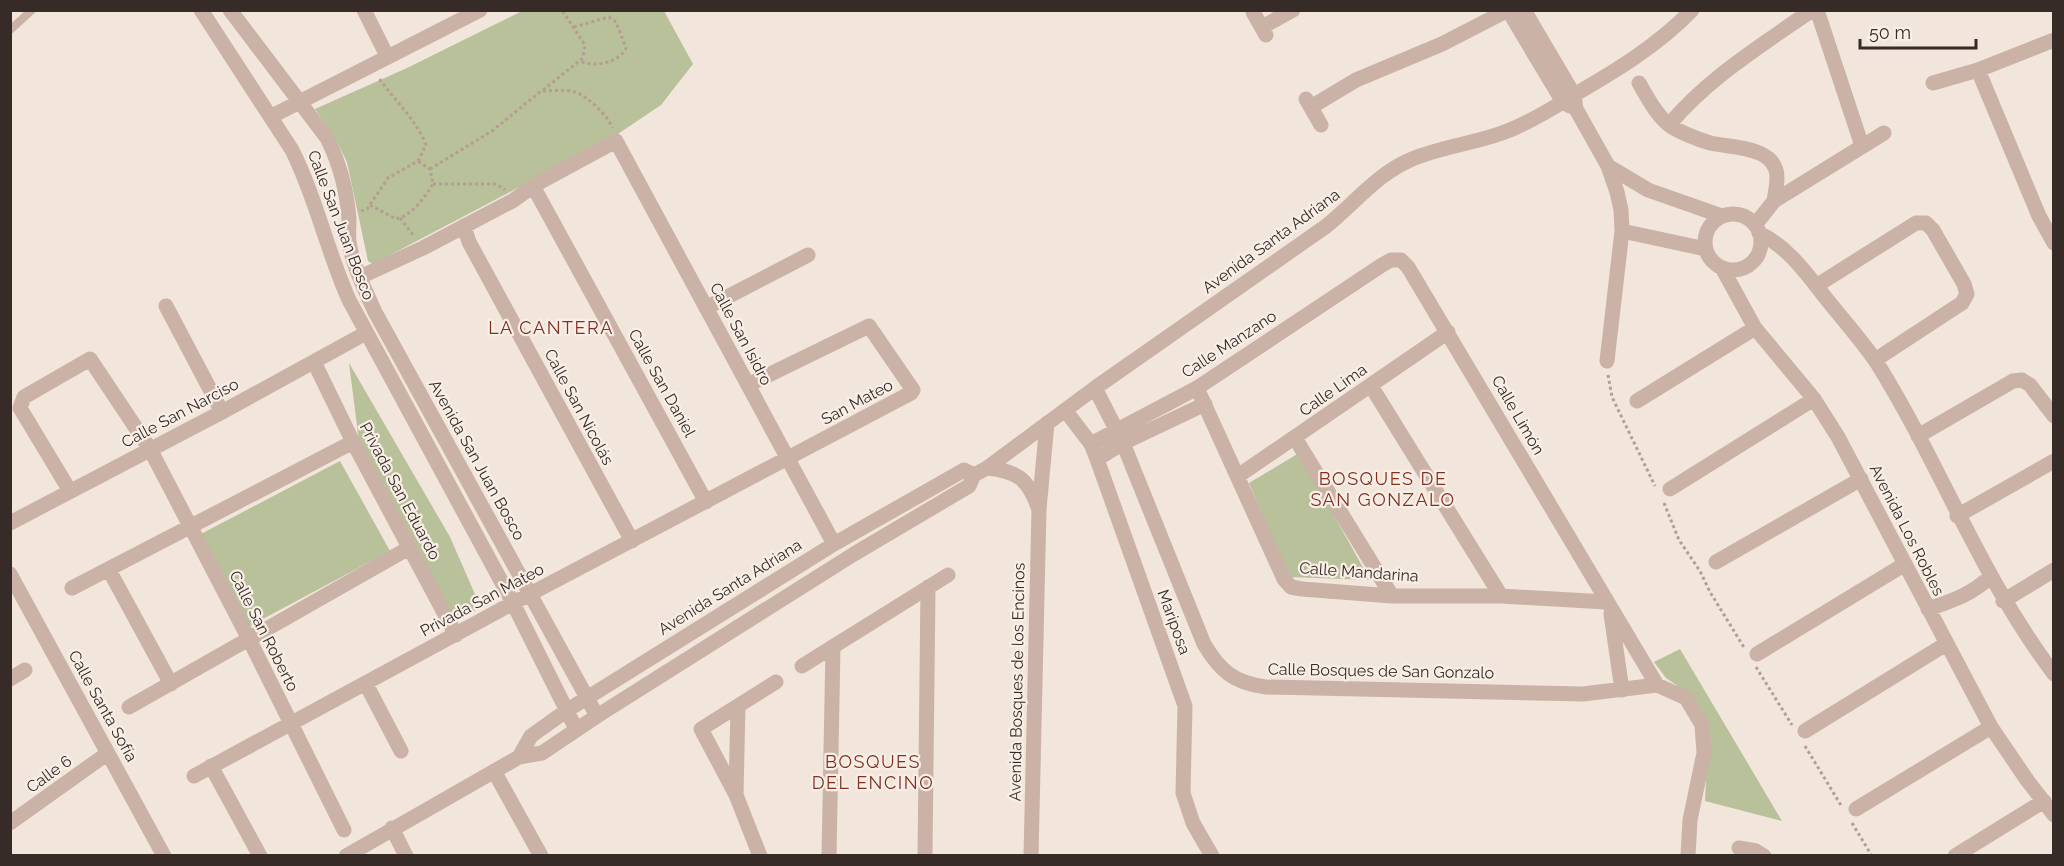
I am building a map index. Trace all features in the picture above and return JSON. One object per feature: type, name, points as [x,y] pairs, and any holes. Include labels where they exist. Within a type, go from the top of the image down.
[{"type":"street","name":"Calle San Juan Bosco","points":[[201,10],[272,116],[303,171],[342,284],[362,326]]},
{"type":"street","name":"Calle San Juan Bosco","points":[[230,10],[327,138],[335,154],[349,216],[349,241],[360,277],[376,315]]},
{"type":"street","points":[[364,10],[387,56]]},
{"type":"street","points":[[272,116],[463,14],[480,10]]},
{"type":"street","points":[[1253,12],[1264,31],[1293,10]]},
{"type":"street","points":[[1524,10],[1571,102],[1608,166],[1617,192],[1622,231],[1607,361]]},
{"type":"street","name":"Avenida Santa Adriana","points":[[346,855],[519,757],[542,753],[576,729],[897,526],[969,486],[980,471],[1345,212],[1391,169],[1425,154],[1474,143],[1506,132],[1571,102],[1641,54],[1692,10]]},
{"type":"street","points":[[1669,125],[1684,107],[1746,56],[1812,10]]},
{"type":"street","points":[[1817,10],[1862,146]]},
{"type":"street","points":[[1321,124],[1308,103],[1442,44],[1508,11],[1571,102]]},
{"type":"street","points":[[1933,83],[2052,44]]},
{"type":"street","points":[[1978,70],[2039,216],[2054,243]]},
{"type":"street","points":[[1639,83],[1669,125],[1708,142],[1746,148],[1769,159],[1774,166],[1778,177],[1774,201],[1757,229],[1759,251],[1755,259],[1740,269],[1722,268],[1712,260],[1705,242],[1708,229],[1722,216],[1729,214],[1744,216],[1757,229],[1786,249],[1875,360],[1918,436],[1989,577],[2031,644],[2054,674]]},
{"type":"street","points":[[1774,201],[1884,132]]},
{"type":"street","points":[[360,277],[423,248],[514,200],[534,186],[616,141]]},
{"type":"street","name":"Calle San Isidro","points":[[616,141],[834,544]]},
{"type":"street","points":[[1608,166],[1648,190],[1722,216]]},
{"type":"street","name":"Calle San Daniel","points":[[534,186],[706,502]]},
{"type":"street","points":[[2039,216],[2054,229]]},
{"type":"street","points":[[1816,286],[1916,223],[1926,223],[1933,230],[1964,285],[1966,294],[1962,303],[1875,360]]},
{"type":"street","name":"Calle San Nicolás","points":[[464,226],[469,242],[632,541]]},
{"type":"street","points":[[1622,231],[1706,249]]},
{"type":"street","points":[[706,308],[808,255]]},
{"type":"street","name":"Calle Limón","points":[[1382,265],[1392,260],[1401,260],[1408,267],[1657,685]]},
{"type":"street","name":"Calle Manzano","points":[[1097,459],[1120,437],[1382,265]]},
{"type":"street","name":"Avenida Los Robles","points":[[1722,268],[1755,328],[1814,399],[1861,479],[1991,727],[2026,780],[2054,814]]},
{"type":"street","points":[[166,306],[222,412]]},
{"type":"street","name":"Calle San Narciso","points":[[10,524],[314,362],[376,315]]},
{"type":"street","name":"Avenida San Juan Bosco","points":[[376,315],[597,716]]},
{"type":"street","points":[[362,326],[513,603],[576,729]]},
{"type":"street","name":"San Mateo","points":[[748,386],[869,326],[912,387],[912,393],[788,458]]},
{"type":"street","points":[[1637,401],[1755,328]]},
{"type":"street","name":"Calle Lima","points":[[1238,476],[1448,332]]},
{"type":"street","name":"Calle San Roberto","points":[[70,491],[20,408],[24,397],[90,359],[150,449],[249,639],[344,830]]},
{"type":"street","name":"Privada San Eduardo","points":[[314,362],[353,442],[456,635]]},
{"type":"street","points":[[1918,436],[2013,381],[2022,380],[2030,385],[2054,416]]},
{"type":"street","points":[[1371,386],[1501,596]]},
{"type":"street","name":"Calle Bosques de San Gonzalo","points":[[1095,388],[1120,437],[1204,644],[1215,663],[1242,682],[1266,687],[1583,694],[1657,685]]},
{"type":"street","name":"Calle Mandarina","points":[[1197,388],[1284,579],[1291,587],[1392,596],[1501,596],[1608,605]]},
{"type":"street","points":[[1663,493],[1814,399]]},
{"type":"street","name":"Calle Manzano","points":[[1091,444],[1120,437],[1205,404]]},
{"type":"street","name":"Mariposa","points":[[1065,410],[1091,444],[1185,706],[1184,793],[1193,823],[1212,855]]},
{"type":"street","name":"Avenida Bosques de los Encinos","points":[[1031,855],[1039,509],[1047,423]]},
{"type":"street","points":[[1295,438],[1392,596]]},
{"type":"street","points":[[72,588],[353,442]]},
{"type":"street","name":"Privada San Mateo","points":[[194,776],[513,603],[788,458]]},
{"type":"street","points":[[1957,516],[2054,461]]},
{"type":"street","name":"Avenida Santa Adriana","points":[[519,757],[531,736],[566,711],[834,544],[964,470],[980,471]]},
{"type":"street","name":"Avenida Bosques de los Encinos","points":[[980,471],[1014,473],[1022,478],[1034,494],[1039,509]]},
{"type":"street","points":[[1716,562],[1861,479]]},
{"type":"street","points":[[129,707],[409,548]]},
{"type":"street","points":[[1753,656],[1905,564]]},
{"type":"street","points":[[109,570],[171,684]]},
{"type":"street","points":[[2003,601],[2054,570]]},
{"type":"street","name":"Calle Santa Sofía","points":[[10,574],[164,855]]},
{"type":"street","points":[[802,666],[948,575]]},
{"type":"street","points":[[1928,609],[1964,597],[1989,577]]},
{"type":"street","points":[[925,855],[928,587]]},
{"type":"street","name":"Calle Limón","points":[[1608,605],[1622,690]]},
{"type":"street","points":[[1802,736],[1946,644]]},
{"type":"street","points":[[829,855],[833,647]]},
{"type":"street","points":[[10,679],[25,670]]},
{"type":"street","points":[[760,855],[736,795],[701,729],[776,682]]},
{"type":"street","points":[[366,684],[401,750]]},
{"type":"street","points":[[1657,685],[1686,699],[1702,725],[1704,753],[1690,820],[1688,855]]},
{"type":"street","points":[[736,795],[738,706]]},
{"type":"street","points":[[1856,809],[1991,727]]},
{"type":"street","name":"Calle 6","points":[[10,823],[108,753]]},
{"type":"street","points":[[211,766],[260,855]]},
{"type":"street","points":[[494,771],[541,855]]},
{"type":"street","points":[[1955,855],[2044,801]]},
{"type":"street","points":[[392,828],[406,855]]},
{"type":"street","points":[[1739,848],[1764,855]]},
{"type":"lane","points":[[10,30],[32,10]]},
{"type":"path","points":[[430,169],[492,131],[583,58],[585,45],[562,10]]},
{"type":"path","points":[[574,27],[609,17],[616,22],[626,48],[623,56],[615,60],[586,64],[580,61]]},
{"type":"path","points":[[349,216],[367,208],[388,178],[418,161],[426,145],[420,129],[401,109],[370,65]]},
{"type":"path","points":[[541,91],[575,92],[592,103],[609,120],[616,141]]},
{"type":"path","points":[[370,204],[396,219],[404,218],[423,199],[433,184],[430,169],[418,161]]},
{"type":"path","points":[[433,184],[496,184],[514,200]]},
{"type":"path","points":[[400,218],[423,248]]},
{"type":"path","points":[[1607,361],[1612,397],[1663,493],[1678,540],[1753,656],[1872,855]]},
{"type":"green space","points":[[522,11],[664,11],[693,64],[661,105],[609,140],[373,264],[368,261],[347,162],[335,138],[315,109],[407,68]]},
{"type":"green space","points":[[349,363],[450,537],[481,608],[448,622],[360,449]]},
{"type":"green space","points":[[1299,453],[1370,580],[1289,577],[1249,483]]},
{"type":"green space","points":[[340,461],[390,551],[246,628],[199,535]]},
{"type":"green space","points":[[1680,649],[1782,821],[1705,801],[1708,734],[1692,696],[1666,678],[1654,662]]},
{"type":"district","name":"LA CANTERA","points":[[551,327]]},
{"type":"district","name":"BOSQUES DE SAN GONZALO","points":[[1383,488]]},
{"type":"district","name":"BOSQUES DEL ENCINO","points":[[873,771]]}]
